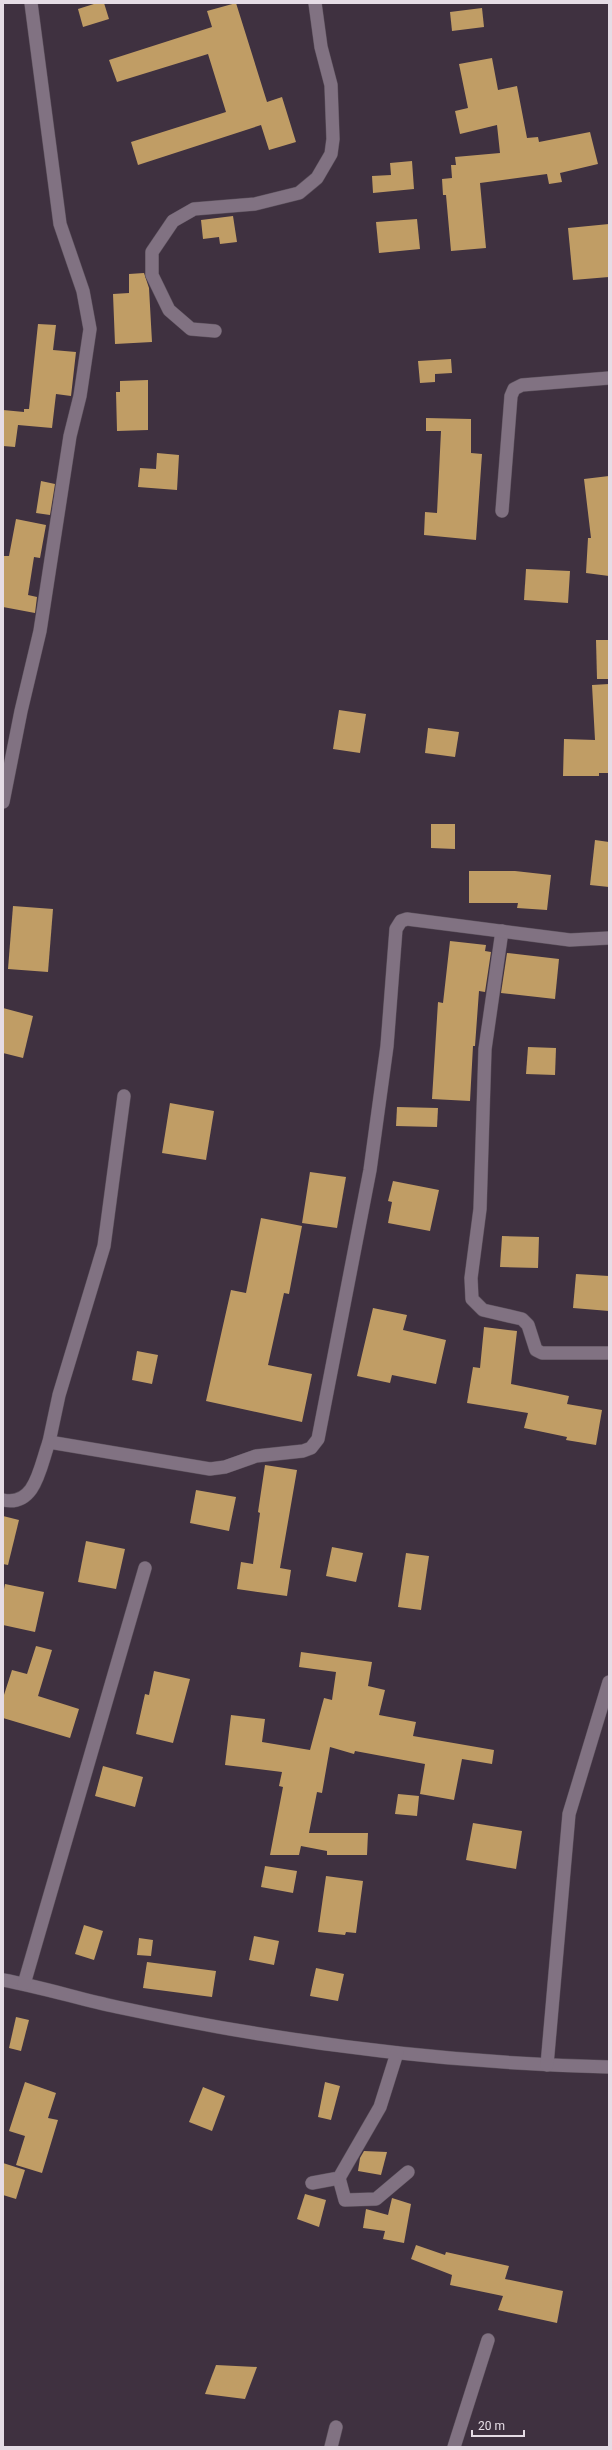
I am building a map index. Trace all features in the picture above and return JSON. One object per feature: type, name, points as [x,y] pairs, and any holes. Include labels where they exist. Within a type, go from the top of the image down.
[{"type":"street","points":[[3,802],[21,710],[40,631],[70,436],[80,396],[90,329],[83,291],[60,224],[31,3]]},
{"type":"street","points":[[215,331],[191,329],[168,310],[152,275],[152,252],[173,221],[194,208],[255,204],[299,194],[317,178],[331,154],[333,139],[331,85],[321,47],[315,3]]},
{"type":"street","points":[[502,511],[510,396],[514,388],[522,385],[609,378]]},
{"type":"street","points":[[49,1442],[210,1468],[225,1467],[256,1456],[302,1451],[311,1448],[318,1439],[370,1170],[387,1046],[396,929],[401,921],[406,919],[570,940],[609,938]]},
{"type":"street","points":[[502,931],[485,1049],[480,1209],[471,1278],[472,1299],[483,1310],[522,1319],[528,1324],[536,1350],[542,1353],[609,1353]]},
{"type":"street","points":[[3,1500],[11,1502],[23,1499],[32,1491],[49,1442],[59,1395],[104,1246],[124,1096]]},
{"type":"street","points":[[24,1984],[145,1568]]},
{"type":"street","points":[[547,2065],[569,1814],[609,1682]]},
{"type":"street","points":[[3,1980],[117,2007],[278,2036],[397,2053],[547,2065],[609,2067]]},
{"type":"street","points":[[397,2053],[380,2107],[339,2178],[345,2200],[376,2199],[408,2172]]},
{"type":"street","points":[[312,2183],[339,2178]]},
{"type":"street","points":[[454,2447],[488,2340]]},
{"type":"street","points":[[331,2447],[336,2427]]},
{"type":"building","points":[[97,3],[104,3],[109,19],[83,27],[78,9]]},
{"type":"building","points":[[236,3],[267,102],[282,97],[296,142],[269,150],[261,125],[138,165],[131,142],[226,112],[208,54],[117,82],[109,60],[212,27],[207,11]]},
{"type":"building","points":[[482,8],[484,27],[452,31],[450,12]]},
{"type":"building","points":[[492,58],[498,90],[517,86],[527,138],[538,137],[539,142],[590,132],[598,164],[560,173],[562,182],[549,184],[547,174],[480,183],[486,248],[451,251],[446,195],[443,195],[442,179],[452,178],[451,165],[456,165],[455,157],[500,153],[497,125],[460,134],[455,111],[468,108],[459,64]]},
{"type":"building","points":[[412,161],[414,189],[373,193],[372,176],[391,175],[390,163]]},
{"type":"building","points":[[233,216],[237,242],[220,244],[219,237],[203,239],[201,220]]},
{"type":"building","points":[[417,219],[420,249],[379,253],[376,222]]},
{"type":"building","points":[[609,224],[609,277],[573,280],[568,228]]},
{"type":"building","points":[[144,273],[149,288],[152,342],[115,344],[113,294],[129,293],[129,274]]},
{"type":"building","points":[[38,324],[56,325],[53,350],[76,352],[71,396],[56,394],[52,428],[18,425],[15,447],[3,446],[3,410],[24,412],[24,409],[29,409]]},
{"type":"building","points":[[451,359],[452,373],[435,374],[435,382],[420,383],[418,361]]},
{"type":"building","points":[[148,380],[148,430],[117,431],[116,392],[120,392],[120,381]]},
{"type":"building","points":[[426,418],[471,419],[471,453],[482,454],[476,540],[424,535],[425,512],[437,513],[441,431],[426,431]]},
{"type":"building","points":[[157,453],[179,455],[177,490],[138,487],[140,468],[156,469]]},
{"type":"building","points":[[609,476],[609,576],[586,573],[588,538],[591,538],[584,479]]},
{"type":"building","points":[[41,481],[55,484],[50,515],[36,513]]},
{"type":"building","points":[[16,519],[46,525],[40,558],[34,557],[28,595],[37,597],[35,613],[3,607],[3,556],[9,556]]},
{"type":"building","points":[[526,569],[570,571],[568,603],[524,600]]},
{"type":"building","points":[[596,640],[609,640],[609,679],[597,679]]},
{"type":"building","points":[[609,684],[609,773],[599,773],[599,776],[563,776],[564,739],[595,740],[592,685]]},
{"type":"building","points":[[339,710],[366,714],[360,753],[333,749]]},
{"type":"building","points":[[428,728],[459,732],[455,757],[425,753]]},
{"type":"building","points":[[431,824],[455,824],[455,849],[431,848]]},
{"type":"building","points":[[595,840],[609,842],[609,887],[590,885]]},
{"type":"building","points":[[469,871],[515,871],[551,875],[547,910],[517,908],[518,903],[469,903]]},
{"type":"building","points":[[13,906],[53,909],[48,972],[8,969]]},
{"type":"building","points":[[450,941],[486,945],[485,951],[491,952],[485,992],[479,991],[475,1046],[473,1046],[470,1101],[432,1099],[438,1002],[443,1003]]},
{"type":"building","points":[[507,953],[559,959],[555,999],[501,993]]},
{"type":"building","points":[[3,1008],[33,1016],[23,1058],[3,1053]]},
{"type":"building","points":[[528,1047],[556,1048],[555,1075],[526,1074]]},
{"type":"building","points":[[170,1103],[214,1111],[206,1160],[162,1153]]},
{"type":"building","points":[[397,1107],[438,1108],[437,1127],[396,1126]]},
{"type":"building","points":[[310,1172],[346,1177],[337,1228],[302,1223]]},
{"type":"building","points":[[393,1181],[439,1190],[430,1231],[388,1223],[392,1202],[388,1201]]},
{"type":"building","points":[[261,1218],[302,1226],[289,1294],[284,1293],[268,1365],[312,1374],[302,1422],[206,1401],[231,1290],[246,1293]]},
{"type":"building","points":[[502,1236],[539,1237],[538,1268],[500,1267]]},
{"type":"building","points":[[576,1274],[609,1276],[609,1311],[573,1308]]},
{"type":"building","points":[[373,1308],[407,1315],[403,1330],[446,1340],[436,1384],[392,1375],[390,1383],[357,1376]]},
{"type":"building","points":[[484,1327],[517,1331],[511,1384],[569,1396],[567,1404],[602,1410],[596,1445],[566,1440],[567,1437],[524,1428],[528,1413],[467,1403],[473,1367],[480,1368]]},
{"type":"building","points":[[137,1351],[158,1355],[152,1384],[132,1380]]},
{"type":"building","points":[[265,1465],[297,1470],[280,1568],[291,1570],[287,1596],[237,1589],[241,1562],[253,1564],[260,1513],[258,1512]]},
{"type":"building","points":[[196,1490],[236,1497],[229,1531],[190,1523]]},
{"type":"building","points":[[3,1516],[19,1520],[8,1565],[3,1564]]},
{"type":"building","points":[[86,1541],[125,1549],[116,1589],[78,1582]]},
{"type":"building","points":[[332,1547],[363,1553],[356,1582],[326,1576]]},
{"type":"building","points":[[406,1553],[429,1556],[421,1610],[398,1607]]},
{"type":"building","points":[[5,1584],[44,1592],[35,1632],[3,1625],[3,1595]]},
{"type":"building","points":[[36,1646],[52,1650],[38,1696],[79,1709],[70,1738],[3,1718],[3,1698],[12,1670],[27,1674]]},
{"type":"building","points":[[301,1652],[372,1662],[368,1686],[385,1690],[379,1715],[416,1722],[413,1736],[494,1750],[492,1764],[462,1759],[454,1800],[420,1794],[425,1764],[355,1751],[354,1754],[330,1747],[322,1793],[317,1792],[309,1833],[368,1833],[367,1855],[327,1855],[327,1851],[301,1846],[299,1855],[270,1855],[283,1787],[279,1786],[282,1772],[225,1765],[231,1715],[265,1719],[262,1742],[310,1750],[324,1698],[332,1700],[336,1672],[299,1667]]},
{"type":"building","points":[[154,1671],[190,1679],[173,1743],[136,1734],[145,1694],[149,1695]]},
{"type":"building","points":[[103,1766],[143,1777],[135,1807],[95,1796]]},
{"type":"building","points":[[398,1794],[419,1796],[417,1816],[395,1814]]},
{"type":"building","points":[[473,1823],[522,1831],[516,1869],[466,1860]]},
{"type":"building","points":[[265,1866],[297,1871],[293,1893],[261,1887]]},
{"type":"building","points":[[326,1876],[363,1881],[356,1933],[346,1932],[345,1935],[318,1932]]},
{"type":"building","points":[[84,1925],[103,1931],[94,1960],[75,1954]]},
{"type":"building","points":[[254,1936],[279,1941],[274,1965],[249,1960]]},
{"type":"building","points":[[139,1938],[153,1940],[151,1956],[137,1955]]},
{"type":"building","points":[[147,1962],[216,1971],[212,1997],[143,1988]]},
{"type":"building","points":[[316,1968],[344,1974],[338,2001],[310,1996]]},
{"type":"building","points":[[16,2017],[29,2020],[21,2051],[9,2048]]},
{"type":"building","points":[[25,2082],[56,2093],[48,2118],[58,2120],[42,2173],[16,2165],[25,2136],[9,2131]]},
{"type":"building","points":[[325,2082],[340,2086],[331,2120],[318,2117]]},
{"type":"building","points":[[203,2087],[225,2096],[212,2131],[189,2122]]},
{"type":"building","points":[[364,2151],[387,2152],[381,2175],[358,2171],[360,2158]]},
{"type":"building","points":[[3,2163],[25,2170],[16,2199],[3,2195]]},
{"type":"building","points":[[305,2194],[326,2200],[319,2227],[297,2219]]},
{"type":"building","points":[[392,2198],[411,2204],[404,2243],[383,2239],[385,2231],[363,2228],[366,2209],[388,2215]]},
{"type":"building","points":[[416,2245],[445,2255],[446,2252],[509,2266],[505,2279],[563,2291],[557,2323],[498,2310],[503,2296],[450,2285],[452,2275],[411,2259]]},
{"type":"building","points":[[216,2365],[257,2367],[245,2399],[205,2394]]}]
